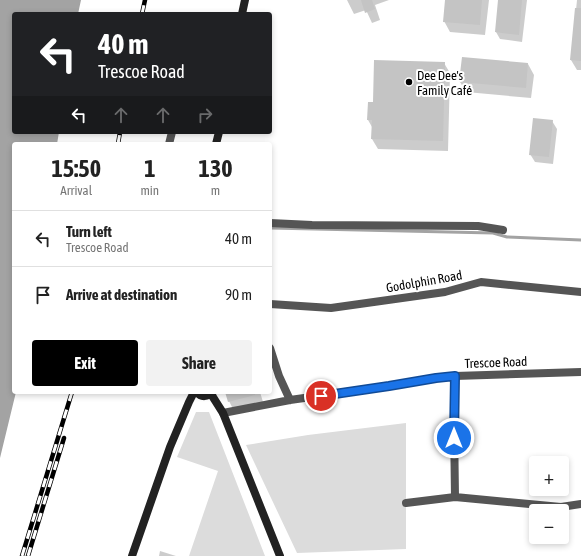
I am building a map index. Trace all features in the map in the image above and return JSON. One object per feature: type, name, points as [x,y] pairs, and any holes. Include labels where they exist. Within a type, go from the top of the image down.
[{"type":"street","points":[[242,12],[245,0]]},
{"type":"street","points":[[272,223],[312,225],[478,226],[503,230]]},
{"type":"street","name":"Godolphin Road","points":[[272,304],[331,308],[445,292],[481,282],[581,292]]},
{"type":"street","points":[[272,354],[279,376],[290,400]]},
{"type":"street","name":"Trescoe Road","points":[[223,413],[290,400],[436,378],[455,376],[581,372]]},
{"type":"street","points":[[455,376],[455,497]]},
{"type":"street","points":[[132,556],[170,446],[188,402],[194,394]]},
{"type":"street","points":[[198,394],[205,396],[210,394]]},
{"type":"street","points":[[213,394],[223,413],[280,556]]},
{"type":"street","points":[[406,503],[455,497],[562,507],[581,504]]},
{"type":"shaded area","points":[[0,0],[81,0],[78,12],[12,12],[12,134],[59,134],[57,142],[12,142],[12,394],[16,394],[0,458]]},
{"type":"shaded area","points":[[196,412],[209,412],[265,556],[189,556],[218,471],[177,457]]},
{"type":"shaded area","points":[[406,423],[406,549],[297,553],[246,445],[308,435]]},
{"type":"building","points":[[361,0],[372,0],[375,9],[365,13]]},
{"type":"building","points":[[445,0],[482,0],[480,25],[443,22]]},
{"type":"building","points":[[498,0],[522,0],[519,35],[495,32]]},
{"type":"building","points":[[575,8],[581,8],[581,61],[570,60]]},
{"type":"building","points":[[462,57],[528,63],[526,88],[459,82]]},
{"type":"building","name":"Dee Dee's Family Café","points":[[374,60],[445,62],[443,141],[371,139],[372,120],[367,120],[368,102],[373,102]]},
{"type":"building","points":[[533,118],[553,120],[549,157],[529,155]]},
{"type":"building","points":[[226,394],[255,394],[255,395],[228,402]]},
{"type":"waterway","points":[[272,228],[493,233],[507,237],[581,240]]},
{"type":"railway","points":[[142,12],[145,0]]},
{"type":"railway","points":[[118,142],[120,134]]},
{"type":"railway","points":[[22,556],[71,394]]},
{"type":"railway","points":[[28,556],[64,438]]},
{"type":"place","name":"Dee Dee's Family Café","points":[[409,82]]},
{"type":"route","points":[[321,396],[455,376],[454,438]]}]
